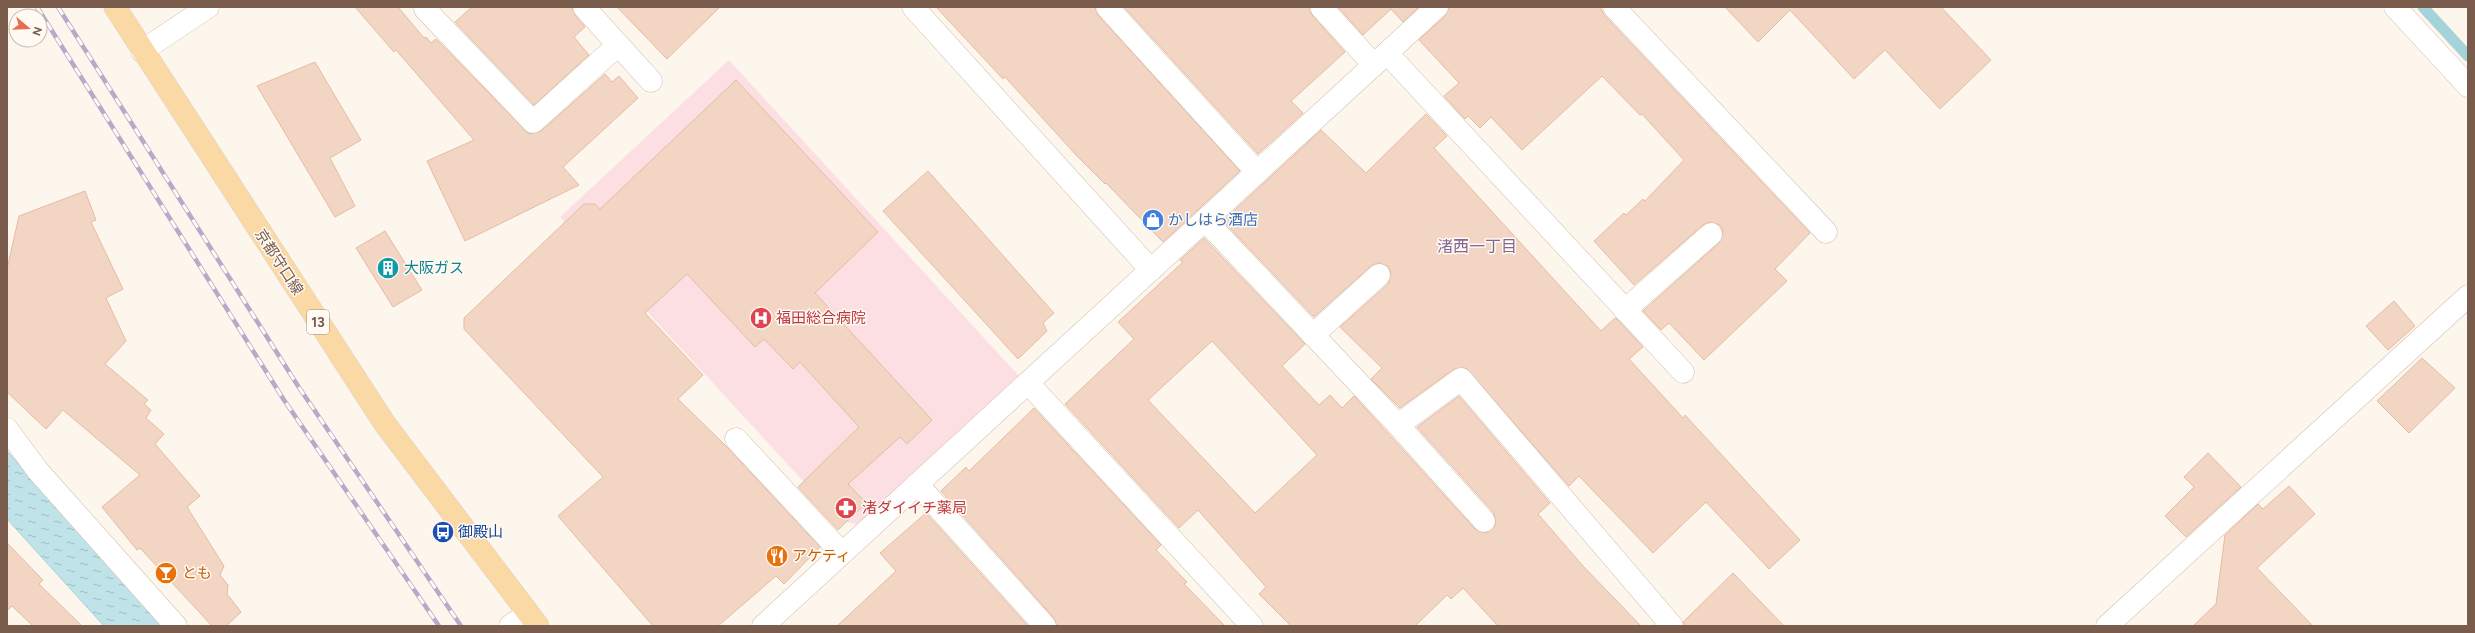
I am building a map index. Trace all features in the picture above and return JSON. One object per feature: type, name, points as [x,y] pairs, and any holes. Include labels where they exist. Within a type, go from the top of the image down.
[{"type":"main road","name":"京都守口線","points":[[115,7],[142,51],[385,424],[525,622]]},
{"type":"street","points":[[142,51],[208,7]]},
{"type":"street","points":[[427,7],[425,9],[533,122],[618,45]]},
{"type":"street","points":[[584,7],[651,81]]},
{"type":"street","points":[[913,7],[1151,270]]},
{"type":"street","points":[[1107,7],[1257,172]]},
{"type":"street","points":[[1321,7],[1381,59],[1625,310],[1683,372]]},
{"type":"street","points":[[763,626],[1437,7]]},
{"type":"street","points":[[1614,7],[1826,232]]},
{"type":"street","points":[[2395,7],[2468,86]]},
{"type":"street","points":[[1205,220],[1398,425],[1484,521]]},
{"type":"street","points":[[1625,310],[1711,234]]},
{"type":"street","points":[[1313,335],[1379,275]]},
{"type":"street","points":[[2107,626],[2468,296]]},
{"type":"street","points":[[1398,425],[1461,379],[1672,626]]},
{"type":"street","points":[[1028,382],[1252,626]]},
{"type":"street","points":[[7,429],[38,470],[176,626]]},
{"type":"street","points":[[736,439],[842,553]]},
{"type":"street","points":[[917,484],[1045,626]]},
{"type":"shaded area","points":[[729,60],[1019,376],[859,525],[839,520],[560,217]]},
{"type":"water","points":[[7,451],[162,626],[104,626],[7,519]]},
{"type":"building","points":[[355,7],[398,7],[424,38],[426,37],[431,43],[436,39],[529,134],[541,131],[605,74],[612,82],[619,76],[638,98],[563,167],[579,185],[465,241],[427,161],[474,140],[396,50],[394,52]]},
{"type":"building","points":[[472,7],[572,7],[575,15],[585,27],[574,37],[589,55],[534,105],[455,22]]},
{"type":"building","points":[[617,7],[720,7],[667,59]]},
{"type":"building","points":[[936,7],[1095,7],[1098,15],[1240,171],[1163,242],[1106,183],[1105,184],[1076,155],[1005,77],[1003,79]]},
{"type":"building","points":[[1124,7],[1309,7],[1312,15],[1345,52],[1291,101],[1303,113],[1258,154]]},
{"type":"building","points":[[1338,7],[1419,7],[1403,22],[1391,9],[1363,35]]},
{"type":"building","points":[[1449,7],[1600,7],[1605,16],[1810,233],[1775,269],[1787,281],[1704,360],[1669,323],[1661,330],[1643,311],[1719,243],[1723,232],[1720,225],[1709,222],[1703,225],[1634,285],[1594,241],[1624,213],[1626,215],[1643,199],[1645,201],[1684,160],[1642,114],[1640,115],[1602,76],[1522,150],[1491,117],[1480,128],[1468,116],[1465,119],[1444,96],[1459,83],[1419,40],[1445,16]]},
{"type":"building","points":[[1725,7],[1941,7],[1991,60],[1940,109],[1885,50],[1854,79],[1790,10],[1758,42]]},
{"type":"building","points":[[315,62],[361,140],[330,158],[355,206],[335,217],[257,86]]},
{"type":"building","points":[[736,80],[878,232],[815,293],[932,420],[907,444],[900,437],[848,484],[866,503],[838,530],[798,487],[859,427],[800,362],[793,369],[764,339],[755,347],[687,274],[645,313],[703,375],[678,399],[725,445],[820,547],[784,584],[776,576],[718,626],[653,626],[558,516],[603,477],[464,329],[464,318],[584,204],[595,204],[600,209]]},
{"type":"building","points":[[1426,114],[1447,136],[1434,148],[1601,331],[1615,318],[1617,319],[1643,347],[1629,359],[1683,418],[1685,415],[1800,540],[1769,569],[1706,502],[1653,553],[1579,476],[1569,486],[1466,368],[1454,369],[1400,408],[1371,379],[1382,368],[1340,327],[1388,284],[1391,273],[1388,266],[1377,263],[1371,266],[1314,317],[1223,221],[1321,130],[1366,173]]},
{"type":"building","points":[[928,171],[1054,313],[1043,323],[1047,331],[1018,359],[883,211]]},
{"type":"building","points":[[85,191],[96,220],[91,222],[123,289],[106,298],[126,341],[105,364],[148,400],[144,404],[151,410],[146,418],[164,434],[155,444],[200,496],[187,507],[224,566],[220,575],[228,585],[227,594],[241,612],[226,626],[212,626],[140,548],[137,550],[102,507],[140,475],[63,410],[46,429],[7,392],[7,269],[19,216]]},
{"type":"building","name":"大阪ガス","points":[[385,231],[422,290],[393,307],[356,248]]},
{"type":"building","points":[[1204,238],[1305,344],[1282,366],[1319,405],[1330,395],[1342,408],[1354,396],[1475,529],[1486,533],[1496,525],[1494,513],[1417,427],[1459,396],[1550,503],[1538,514],[1583,566],[1641,626],[1498,626],[1463,588],[1451,599],[1447,595],[1415,626],[1291,626],[1259,594],[1266,587],[1198,510],[1179,528],[1065,404],[1134,339],[1118,322],[1183,262],[1180,260]],"holes":[[[1212,341],[1317,455],[1255,513],[1148,400]]]},
{"type":"building","points":[[2394,301],[2415,326],[2388,350],[2366,326]]},
{"type":"building","points":[[2422,358],[2455,388],[2409,433],[2377,401]]},
{"type":"building","points":[[1034,408],[1161,545],[1156,550],[1187,582],[1184,584],[1225,626],[1057,626],[1054,618],[941,491],[966,467],[969,471]]},
{"type":"building","points":[[2208,453],[2241,487],[2186,537],[2165,516],[2194,487],[2184,477]]},
{"type":"building","points":[[2289,486],[2315,514],[2257,568],[2313,626],[2193,626],[2216,604],[2225,535],[2258,504],[2263,509]]},
{"type":"building","points":[[926,513],[1028,626],[837,626],[896,571],[880,553]]},
{"type":"building","points":[[7,543],[43,580],[39,584],[82,626],[33,626],[12,606],[7,611]]},
{"type":"building","points":[[1733,573],[1784,626],[1684,626],[1683,622]]},
{"type":"waterway","points":[[2423,7],[2468,56]]},
{"type":"railway","points":[[37,7],[284,400],[439,626]]},
{"type":"railway","points":[[58,7],[298,386],[461,626]]},
{"type":"place","name":"かしはら酒店","points":[[1153,220]]},
{"type":"place","name":"大阪ガス","points":[[388,268]]},
{"type":"place","name":"福田総合病院","points":[[761,318]]},
{"type":"place","name":"渚ダイイチ薬局","points":[[846,508]]},
{"type":"place","name":"御殿山","points":[[443,532]]},
{"type":"place","name":"アケティ","points":[[777,556]]},
{"type":"place","name":"とも","points":[[166,573]]},
{"type":"district","name":"渚西一丁目","points":[[1477,246]]}]
